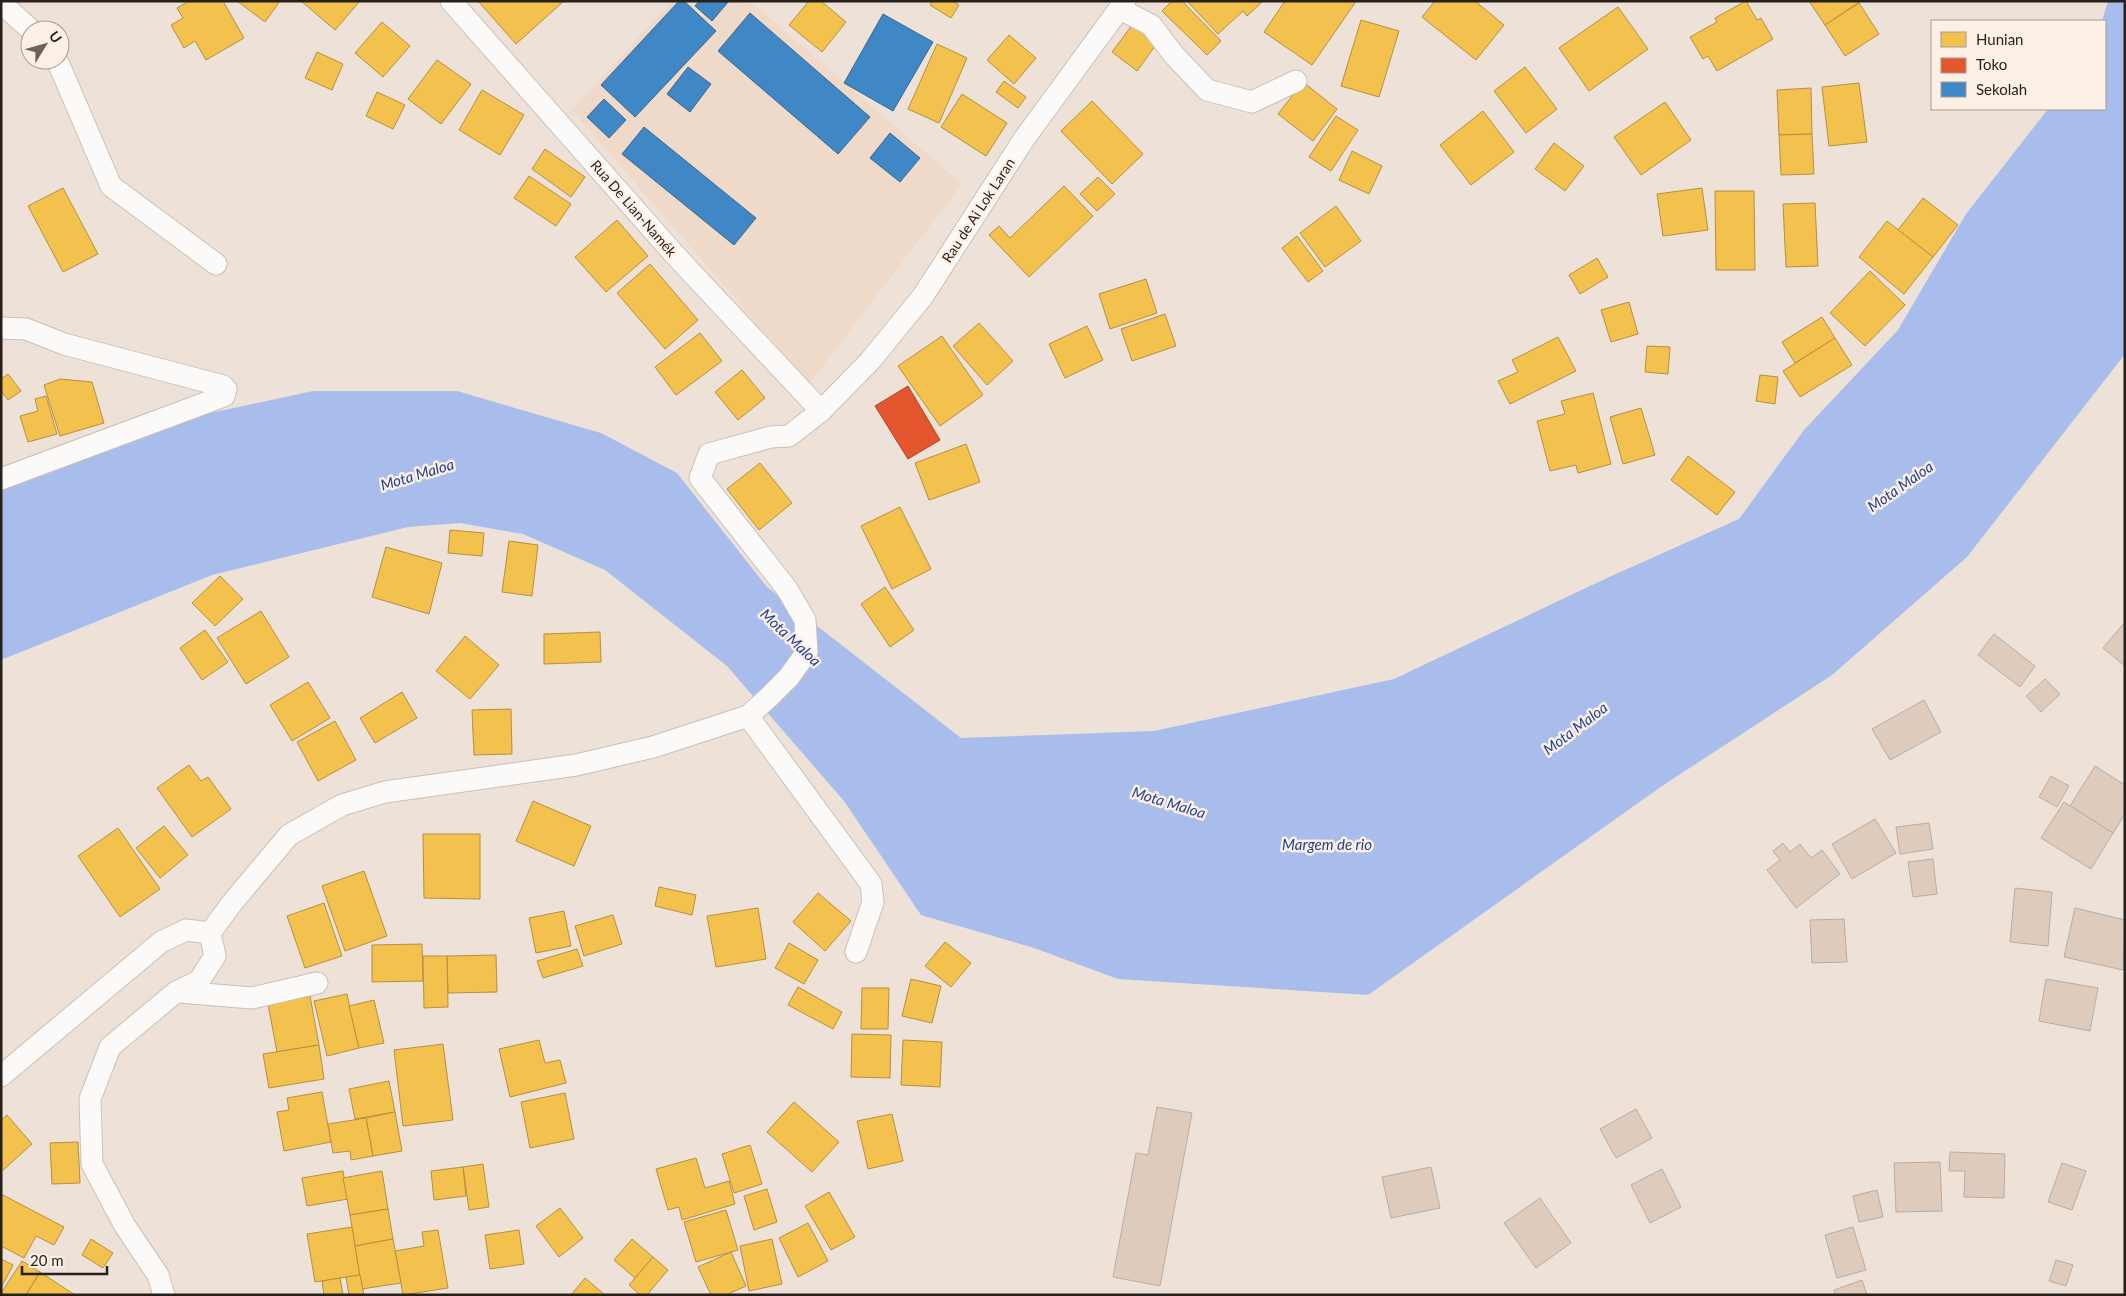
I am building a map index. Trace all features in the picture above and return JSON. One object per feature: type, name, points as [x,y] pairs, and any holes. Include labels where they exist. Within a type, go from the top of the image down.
[{"type":"street","name":"Rua De Lian-Namék","points":[[451,1],[675,256],[821,411]]},
{"type":"street","points":[[1,3],[20,20]]},
{"type":"street","name":"Rau de Ai Lok Laran","points":[[748,716],[789,677],[807,652],[806,620],[786,589],[700,478],[709,454],[771,437],[789,436],[821,411],[870,362],[923,296],[1024,139],[1123,5]]},
{"type":"street","points":[[1123,5],[1151,25],[1174,55],[1207,90],[1252,102],[1296,81]]},
{"type":"street","points":[[61,70],[111,186],[216,264]]},
{"type":"street","points":[[1,328],[26,329],[64,344],[223,386],[226,389],[224,396],[1,479]]},
{"type":"street","points":[[164,1295],[158,1275],[124,1226],[92,1164],[90,1100],[110,1047],[176,992],[199,982],[215,956],[210,933],[232,903],[289,835],[342,806],[385,792],[576,765],[654,747],[748,716],[871,884],[873,902],[856,952]]},
{"type":"street","points":[[1,1076],[161,942],[186,930],[210,933]]},
{"type":"street","points":[[176,992],[252,998],[317,983]]},
{"type":"shaded area","points":[[672,1],[750,1],[962,184],[809,384],[572,110]]},
{"type":"water","name":"Margem de rio","points":[[2108,1],[2125,1],[2125,354],[1967,557],[1832,675],[1662,786],[1368,995],[1118,979],[1034,948],[921,915],[844,801],[727,666],[605,570],[523,534],[460,523],[408,527],[212,575],[1,660],[1,481],[145,427],[313,391],[457,391],[601,433],[677,473],[767,587],[961,738],[1154,731],[1394,679],[1607,578],[1739,519],[1804,430],[1898,330],[1966,214],[2047,110],[2106,110],[2106,20],[2102,20]]},
{"type":"building: Hunian","points":[[189,1],[223,1],[244,38],[206,60],[195,41],[184,48],[171,25],[183,18],[177,8]]},
{"type":"building: Hunian","points":[[237,1],[280,1],[265,22]]},
{"type":"building: Hunian","points":[[301,1],[360,1],[335,30]]},
{"type":"building: Hunian","points":[[478,1],[564,1],[516,44]]},
{"type":"building: Hunian","points":[[809,1],[821,1],[846,22],[822,52],[789,25]]},
{"type":"building: Hunian","points":[[932,1],[953,1],[959,5],[951,18],[930,5]]},
{"type":"building: Hunian","points":[[1172,1],[1182,1],[1221,41],[1207,55],[1162,11]]},
{"type":"building: Hunian","points":[[1187,1],[1263,1],[1247,16],[1243,11],[1218,34]]},
{"type":"building: Hunian","points":[[1285,1],[1353,1],[1355,3],[1312,65],[1264,32]]},
{"type":"building: Hunian","points":[[1435,1],[1475,1],[1504,25],[1476,60],[1422,17]]},
{"type":"building: Hunian","points":[[1746,1],[1757,20],[1761,18],[1773,39],[1717,71],[1708,56],[1703,59],[1690,37],[1717,22],[1715,18]]},
{"type":"building: Hunian","points":[[1809,1],[1861,1],[1825,25]]},
{"type":"building: Hunian","points":[[1859,3],[1879,34],[1845,56],[1825,25]]},
{"type":"building: Hunian","points":[[1618,7],[1648,49],[1589,91],[1559,48]]},
{"type":"building: Hunian","points":[[1361,20],[1399,31],[1379,97],[1341,86]]},
{"type":"building: Hunian","points":[[382,22],[410,46],[383,77],[355,53]]},
{"type":"building: Hunian","points":[[1133,24],[1158,42],[1137,71],[1112,52]]},
{"type":"building: Hunian","points":[[1009,35],[1036,58],[1014,84],[987,60]]},
{"type":"building: Hunian","points":[[937,44],[967,58],[939,123],[908,109]]},
{"type":"building: Hunian","points":[[317,52],[343,64],[332,90],[305,78]]},
{"type":"building: Hunian","points":[[437,60],[471,84],[441,124],[408,99]]},
{"type":"building: Hunian","points":[[1525,67],[1557,109],[1526,133],[1494,91]]},
{"type":"building: Hunian","points":[[1004,81],[1026,97],[1018,108],[996,92]]},
{"type":"building: Hunian","points":[[1303,82],[1337,109],[1313,141],[1278,114]]},
{"type":"building: Hunian","points":[[1859,83],[1867,142],[1829,146],[1822,87]]},
{"type":"building: Hunian","points":[[1811,88],[1812,134],[1779,135],[1777,90]]},
{"type":"building: Hunian","points":[[482,90],[524,115],[500,155],[459,130]]},
{"type":"building: Hunian","points":[[377,92],[405,105],[393,129],[366,116]]},
{"type":"building: Hunian","points":[[962,94],[1007,123],[986,156],[941,127]]},
{"type":"building: Hunian","points":[[1092,101],[1143,154],[1112,184],[1061,131]]},
{"type":"building: Hunian","points":[[1665,102],[1691,140],[1641,175],[1614,137]]},
{"type":"building: Hunian","points":[[1483,111],[1514,152],[1471,185],[1440,145]]},
{"type":"building: Hunian","points":[[1336,116],[1358,130],[1331,171],[1309,157]]},
{"type":"building: Hunian","points":[[1812,134],[1814,174],[1781,175],[1779,135]]},
{"type":"building: Hunian","points":[[1554,143],[1584,166],[1565,191],[1535,169]]},
{"type":"building: Hunian","points":[[545,149],[585,177],[571,197],[532,169]]},
{"type":"building: Hunian","points":[[1352,151],[1382,166],[1369,194],[1339,180]]},
{"type":"building: Hunian","points":[[529,176],[571,204],[556,226],[514,198]]},
{"type":"building: Hunian","points":[[1098,177],[1115,194],[1097,211],[1080,194]]},
{"type":"building: Hunian","points":[[1064,186],[1093,216],[1029,277],[989,235],[999,226],[1010,238]]},
{"type":"building: Hunian","points":[[63,188],[98,254],[63,272],[28,206]]},
{"type":"building: Hunian","points":[[1702,188],[1708,230],[1663,236],[1657,194]]},
{"type":"building: Hunian","points":[[1715,191],[1754,191],[1755,270],[1716,270]]},
{"type":"building: Hunian","points":[[1923,198],[1958,225],[1933,257],[1898,230]]},
{"type":"building: Hunian","points":[[1815,203],[1818,266],[1786,267],[1783,204]]},
{"type":"building: Hunian","points":[[1336,206],[1361,241],[1325,267],[1300,233]]},
{"type":"building: Hunian","points":[[617,220],[648,256],[606,292],[575,257]]},
{"type":"building: Hunian","points":[[1887,221],[1933,257],[1904,294],[1859,257]]},
{"type":"building: Hunian","points":[[1297,236],[1323,271],[1308,282],[1282,248]]},
{"type":"building: Hunian","points":[[1597,258],[1608,277],[1580,294],[1569,275]]},
{"type":"building: Hunian","points":[[650,264],[698,320],[665,349],[617,293]]},
{"type":"building: Hunian","points":[[1870,271],[1905,305],[1865,346],[1830,313]]},
{"type":"building: Hunian","points":[[1146,279],[1157,313],[1110,329],[1099,294]]},
{"type":"building: Hunian","points":[[1629,302],[1638,334],[1611,342],[1601,310]]},
{"type":"building: Hunian","points":[[1165,314],[1176,346],[1132,361],[1121,329]]},
{"type":"building: Hunian","points":[[1822,317],[1835,338],[1795,363],[1782,342]]},
{"type":"building: Hunian","points":[[979,323],[1013,361],[987,385],[953,346]]},
{"type":"building: Hunian","points":[[1087,326],[1103,360],[1065,378],[1049,344]]},
{"type":"building: Hunian","points":[[700,333],[722,361],[676,395],[655,367]]},
{"type":"building: Hunian","points":[[942,336],[983,395],[940,426],[898,366]]},
{"type":"building: Hunian","points":[[1558,337],[1576,371],[1510,404],[1498,381],[1518,372],[1512,360]]},
{"type":"building: Hunian","points":[[1835,338],[1852,365],[1800,397],[1783,371]]},
{"type":"building: Hunian","points":[[1647,346],[1670,347],[1668,374],[1645,372]]},
{"type":"building: Hunian","points":[[742,370],[765,398],[738,420],[715,392]]},
{"type":"building: Hunian","points":[[8,374],[21,391],[8,400],[1,391],[1,379]]},
{"type":"building: Hunian","points":[[1760,375],[1778,377],[1775,404],[1756,401]]},
{"type":"building: Hunian","points":[[60,379],[92,382],[104,423],[60,436],[44,385]]},
{"type":"building: Hunian","points":[[1593,393],[1611,464],[1578,473],[1576,465],[1550,471],[1537,421],[1565,414],[1561,401]]},
{"type":"building: Hunian","points":[[46,396],[57,434],[28,442],[20,416],[38,411],[35,399]]},
{"type":"building: Hunian","points":[[1641,408],[1655,455],[1623,464],[1610,417]]},
{"type":"building: Hunian","points":[[966,444],[980,482],[929,500],[915,463]]},
{"type":"building: Hunian","points":[[1688,456],[1735,492],[1717,515],[1671,480]]},
{"type":"building: Hunian","points":[[760,463],[792,503],[759,530],[727,489]]},
{"type":"building: Hunian","points":[[900,507],[931,569],[892,589],[861,526]]},
{"type":"building: Hunian","points":[[450,530],[484,533],[482,556],[448,553]]},
{"type":"building: Hunian","points":[[509,541],[538,545],[532,596],[502,592]]},
{"type":"building: Hunian","points":[[386,547],[442,563],[429,614],[372,597]]},
{"type":"building: Hunian","points":[[220,576],[243,599],[215,626],[192,603]]},
{"type":"building: Hunian","points":[[885,587],[914,630],[890,647],[861,604]]},
{"type":"building: Hunian","points":[[261,611],[289,657],[246,684],[217,638]]},
{"type":"building: Hunian","points":[[205,630],[228,662],[202,680],[180,648]]},
{"type":"building: Hunian","points":[[600,632],[601,662],[544,664],[544,634]]},
{"type":"building: Hunian","points":[[465,636],[499,665],[470,699],[436,671]]},
{"type":"building: Hunian","points":[[308,682],[330,718],[292,741],[270,705]]},
{"type":"building: Hunian","points":[[402,692],[417,718],[375,743],[360,718]]},
{"type":"building: Hunian","points":[[511,709],[512,754],[474,755],[472,710]]},
{"type":"building: Hunian","points":[[335,721],[356,760],[318,781],[297,742]]},
{"type":"building: Hunian","points":[[189,765],[201,781],[208,777],[231,809],[192,837],[157,788]]},
{"type":"building: Hunian","points":[[533,801],[591,826],[574,866],[516,841]]},
{"type":"building: Hunian","points":[[164,826],[188,855],[160,878],[136,848]]},
{"type":"building: Hunian","points":[[118,828],[160,889],[120,917],[78,856]]},
{"type":"building: Hunian","points":[[423,834],[480,834],[480,899],[424,898]]},
{"type":"building: Hunian","points":[[364,871],[387,936],[345,951],[322,886]]},
{"type":"building: Hunian","points":[[659,887],[696,895],[692,915],[655,906]]},
{"type":"building: Hunian","points":[[818,893],[851,921],[825,951],[793,922]]},
{"type":"building: Hunian","points":[[324,903],[342,956],[305,968],[287,916]]},
{"type":"building: Hunian","points":[[758,908],[766,959],[716,967],[707,916]]},
{"type":"building: Hunian","points":[[564,911],[571,946],[536,953],[529,918]]},
{"type":"building: Hunian","points":[[613,915],[622,944],[584,956],[575,926]]},
{"type":"building: Hunian","points":[[945,942],[971,963],[951,987],[925,966]]},
{"type":"building: Hunian","points":[[789,943],[818,960],[804,984],[775,968]]},
{"type":"building: Hunian","points":[[422,944],[423,981],[372,982],[372,945]]},
{"type":"building: Hunian","points":[[577,949],[583,966],[543,978],[537,961]]},
{"type":"building: Hunian","points":[[496,955],[497,992],[448,993],[447,956]]},
{"type":"building: Hunian","points":[[423,956],[447,956],[448,1007],[424,1008]]},
{"type":"building: Hunian","points":[[911,979],[941,986],[932,1023],[902,1016]]},
{"type":"building: Hunian","points":[[798,987],[842,1012],[833,1029],[788,1005]]},
{"type":"building: Hunian","points":[[862,988],[889,988],[888,1029],[861,1029]]},
{"type":"building: Hunian","points":[[347,994],[359,1048],[327,1056],[314,1001]]},
{"type":"building: Hunian","points":[[310,996],[319,1045],[277,1052],[268,1004]]},
{"type":"building: Hunian","points":[[374,1000],[384,1043],[359,1048],[349,1006]]},
{"type":"building: Hunian","points":[[852,1034],[891,1035],[890,1078],[851,1077]]},
{"type":"building: Hunian","points":[[539,1040],[545,1063],[560,1060],[566,1083],[510,1097],[499,1049]]},
{"type":"building: Hunian","points":[[903,1040],[942,1042],[940,1087],[901,1085]]},
{"type":"building: Hunian","points":[[443,1044],[453,1120],[403,1126],[394,1050]]},
{"type":"building: Hunian","points":[[319,1045],[324,1079],[269,1088],[263,1054]]},
{"type":"building: Hunian","points":[[389,1081],[395,1112],[355,1119],[349,1089]]},
{"type":"building: Hunian","points":[[322,1092],[331,1142],[284,1151],[277,1112],[289,1110],[287,1098]]},
{"type":"building: Hunian","points":[[565,1093],[574,1139],[530,1148],[521,1102]]},
{"type":"building: Hunian","points":[[794,1102],[839,1142],[812,1172],[767,1132]]},
{"type":"building: Hunian","points":[[395,1112],[402,1151],[373,1156],[366,1118]]},
{"type":"building: Hunian","points":[[892,1114],[903,1161],[868,1169],[857,1121]]},
{"type":"building: Hunian","points":[[7,1115],[32,1144],[1,1172],[1,1120]]},
{"type":"building: Hunian","points":[[366,1118],[373,1156],[351,1160],[350,1151],[333,1153],[328,1124]]},
{"type":"building: Hunian","points":[[78,1142],[80,1183],[52,1184],[50,1143]]},
{"type":"building: Hunian","points":[[750,1145],[762,1184],[734,1193],[722,1154]]},
{"type":"building: Hunian","points":[[696,1158],[705,1188],[729,1181],[735,1204],[682,1220],[679,1207],[668,1210],[656,1169]]},
{"type":"building: Hunian","points":[[483,1164],[489,1207],[469,1210],[463,1167]]},
{"type":"building: Hunian","points":[[463,1167],[466,1196],[434,1200],[431,1171]]},
{"type":"building: Hunian","points":[[343,1171],[348,1199],[307,1206],[302,1178]]},
{"type":"building: Hunian","points":[[382,1171],[388,1209],[350,1215],[343,1178]]},
{"type":"building: Hunian","points":[[767,1189],[777,1222],[754,1230],[744,1196]]},
{"type":"building: Hunian","points":[[829,1192],[855,1237],[831,1250],[805,1206]]},
{"type":"building: Hunian","points":[[1,1194],[64,1227],[54,1245],[36,1236],[24,1258],[1,1246]]},
{"type":"building: Hunian","points":[[560,1208],[583,1238],[559,1257],[536,1226]]},
{"type":"building: Hunian","points":[[388,1209],[393,1239],[355,1246],[350,1215]]},
{"type":"building: Hunian","points":[[726,1210],[738,1250],[696,1262],[684,1222]]},
{"type":"building: Hunian","points":[[808,1223],[828,1261],[798,1277],[779,1238]]},
{"type":"building: Hunian","points":[[352,1227],[360,1275],[315,1282],[307,1234]]},
{"type":"building: Hunian","points":[[438,1230],[448,1288],[403,1295],[395,1251],[424,1246],[422,1232]]},
{"type":"building: Hunian","points":[[519,1230],[524,1264],[490,1269],[485,1235]]},
{"type":"building: Hunian","points":[[91,1239],[113,1253],[103,1268],[82,1255]]},
{"type":"building: Hunian","points":[[393,1239],[401,1283],[362,1289],[355,1246]]},
{"type":"building: Hunian","points":[[632,1239],[653,1257],[635,1278],[614,1260]]},
{"type":"building: Hunian","points":[[772,1239],[782,1284],[749,1291],[740,1246]]},
{"type":"building: Hunian","points":[[731,1252],[746,1286],[730,1293],[730,1295],[711,1295],[698,1267]]},
{"type":"building: Hunian","points":[[653,1257],[668,1270],[647,1295],[640,1295],[629,1285]]},
{"type":"building: Hunian","points":[[1,1259],[13,1265],[1,1288]]},
{"type":"building: Hunian","points":[[22,1261],[40,1272],[26,1295],[5,1295],[1,1293]]},
{"type":"building: Hunian","points":[[40,1272],[75,1295],[26,1295]]},
{"type":"building: Hunian","points":[[360,1275],[364,1295],[349,1295],[346,1277]]},
{"type":"building: Hunian","points":[[340,1278],[343,1295],[324,1295],[322,1281]]},
{"type":"building: Hunian","points":[[585,1278],[605,1295],[571,1295]]},
{"type":"building: Toko","points":[[908,386],[940,440],[908,459],[875,406]]},
{"type":"building: Sekolah","points":[[679,1],[684,1],[716,31],[635,117],[601,85]]},
{"type":"building: Sekolah","points":[[699,1],[729,1],[712,21],[695,6]]},
{"type":"building: Sekolah","points":[[750,13],[870,117],[838,154],[718,51]]},
{"type":"building: Sekolah","points":[[883,14],[933,42],[893,111],[844,83]]},
{"type":"building: Sekolah","points":[[688,67],[711,84],[690,112],[667,94]]},
{"type":"building: Sekolah","points":[[604,99],[626,120],[609,138],[587,117]]},
{"type":"building: Sekolah","points":[[644,127],[756,218],[734,245],[622,154]]},
{"type":"building: Sekolah","points":[[890,133],[920,158],[900,182],[870,158]]},
{"type":"building: Lainnya","points":[[2125,622],[2125,666],[2103,648]]},
{"type":"building: Lainnya","points":[[1994,634],[2035,666],[2020,687],[1978,655]]},
{"type":"building: Lainnya","points":[[2045,679],[2060,694],[2041,712],[2026,696]]},
{"type":"building: Lainnya","points":[[1924,700],[1941,732],[1890,760],[1872,729]]},
{"type":"building: Lainnya","points":[[2095,766],[2125,785],[2125,814],[2113,833],[2070,806]]},
{"type":"building: Lainnya","points":[[2051,776],[2069,786],[2057,807],[2039,797]]},
{"type":"building: Lainnya","points":[[2064,802],[2113,833],[2091,869],[2041,838]]},
{"type":"building: Lainnya","points":[[1875,819],[1896,853],[1852,879],[1832,844]]},
{"type":"building: Lainnya","points":[[1929,823],[1933,849],[1900,854],[1896,827]]},
{"type":"building: Lainnya","points":[[1783,843],[1790,852],[1800,844],[1811,858],[1822,850],[1840,874],[1796,908],[1767,870],[1780,860],[1773,851]]},
{"type":"building: Lainnya","points":[[1933,859],[1937,894],[1913,897],[1908,862]]},
{"type":"building: Lainnya","points":[[2015,888],[2052,892],[2048,946],[2010,942]]},
{"type":"building: Lainnya","points":[[2075,908],[2125,920],[2123,970],[2064,957]]},
{"type":"building: Lainnya","points":[[1844,919],[1847,962],[1812,963],[1810,920]]},
{"type":"building: Lainnya","points":[[2046,979],[2098,988],[2090,1031],[2039,1021]]},
{"type":"building: Lainnya","points":[[1157,1107],[1192,1113],[1160,1286],[1113,1277],[1136,1153],[1148,1155]]},
{"type":"building: Lainnya","points":[[1636,1109],[1652,1138],[1616,1158],[1600,1129]]},
{"type":"building: Lainnya","points":[[1950,1152],[2005,1154],[2004,1198],[1964,1197],[1965,1171],[1949,1171]]},
{"type":"building: Lainnya","points":[[1940,1162],[1942,1211],[1896,1212],[1894,1163]]},
{"type":"building: Lainnya","points":[[2062,1163],[2086,1171],[2072,1210],[2048,1202]]},
{"type":"building: Lainnya","points":[[1431,1167],[1440,1208],[1391,1218],[1382,1177]]},
{"type":"building: Lainnya","points":[[1662,1169],[1681,1207],[1650,1223],[1631,1185]]},
{"type":"building: Lainnya","points":[[1877,1190],[1883,1217],[1859,1222],[1853,1196]]},
{"type":"building: Lainnya","points":[[1540,1198],[1571,1243],[1536,1268],[1504,1223]]},
{"type":"building: Lainnya","points":[[1853,1227],[1866,1270],[1837,1278],[1825,1235]]},
{"type":"building: Lainnya","points":[[2056,1260],[2073,1265],[2066,1286],[2049,1281]]},
{"type":"building: Lainnya","points":[[1862,1280],[1867,1295],[1835,1295],[1834,1290]]},
{"type":"water label","name":"Mota Maloa","points":[[417,474]]},
{"type":"water label","name":"Mota Maloa","points":[[1900,486]]},
{"type":"water label","name":"Mota Maloa","points":[[791,637]]},
{"type":"water label","name":"Mota Maloa","points":[[1575,728]]},
{"type":"water label","name":"Mota Maloa","points":[[1169,802]]}]
